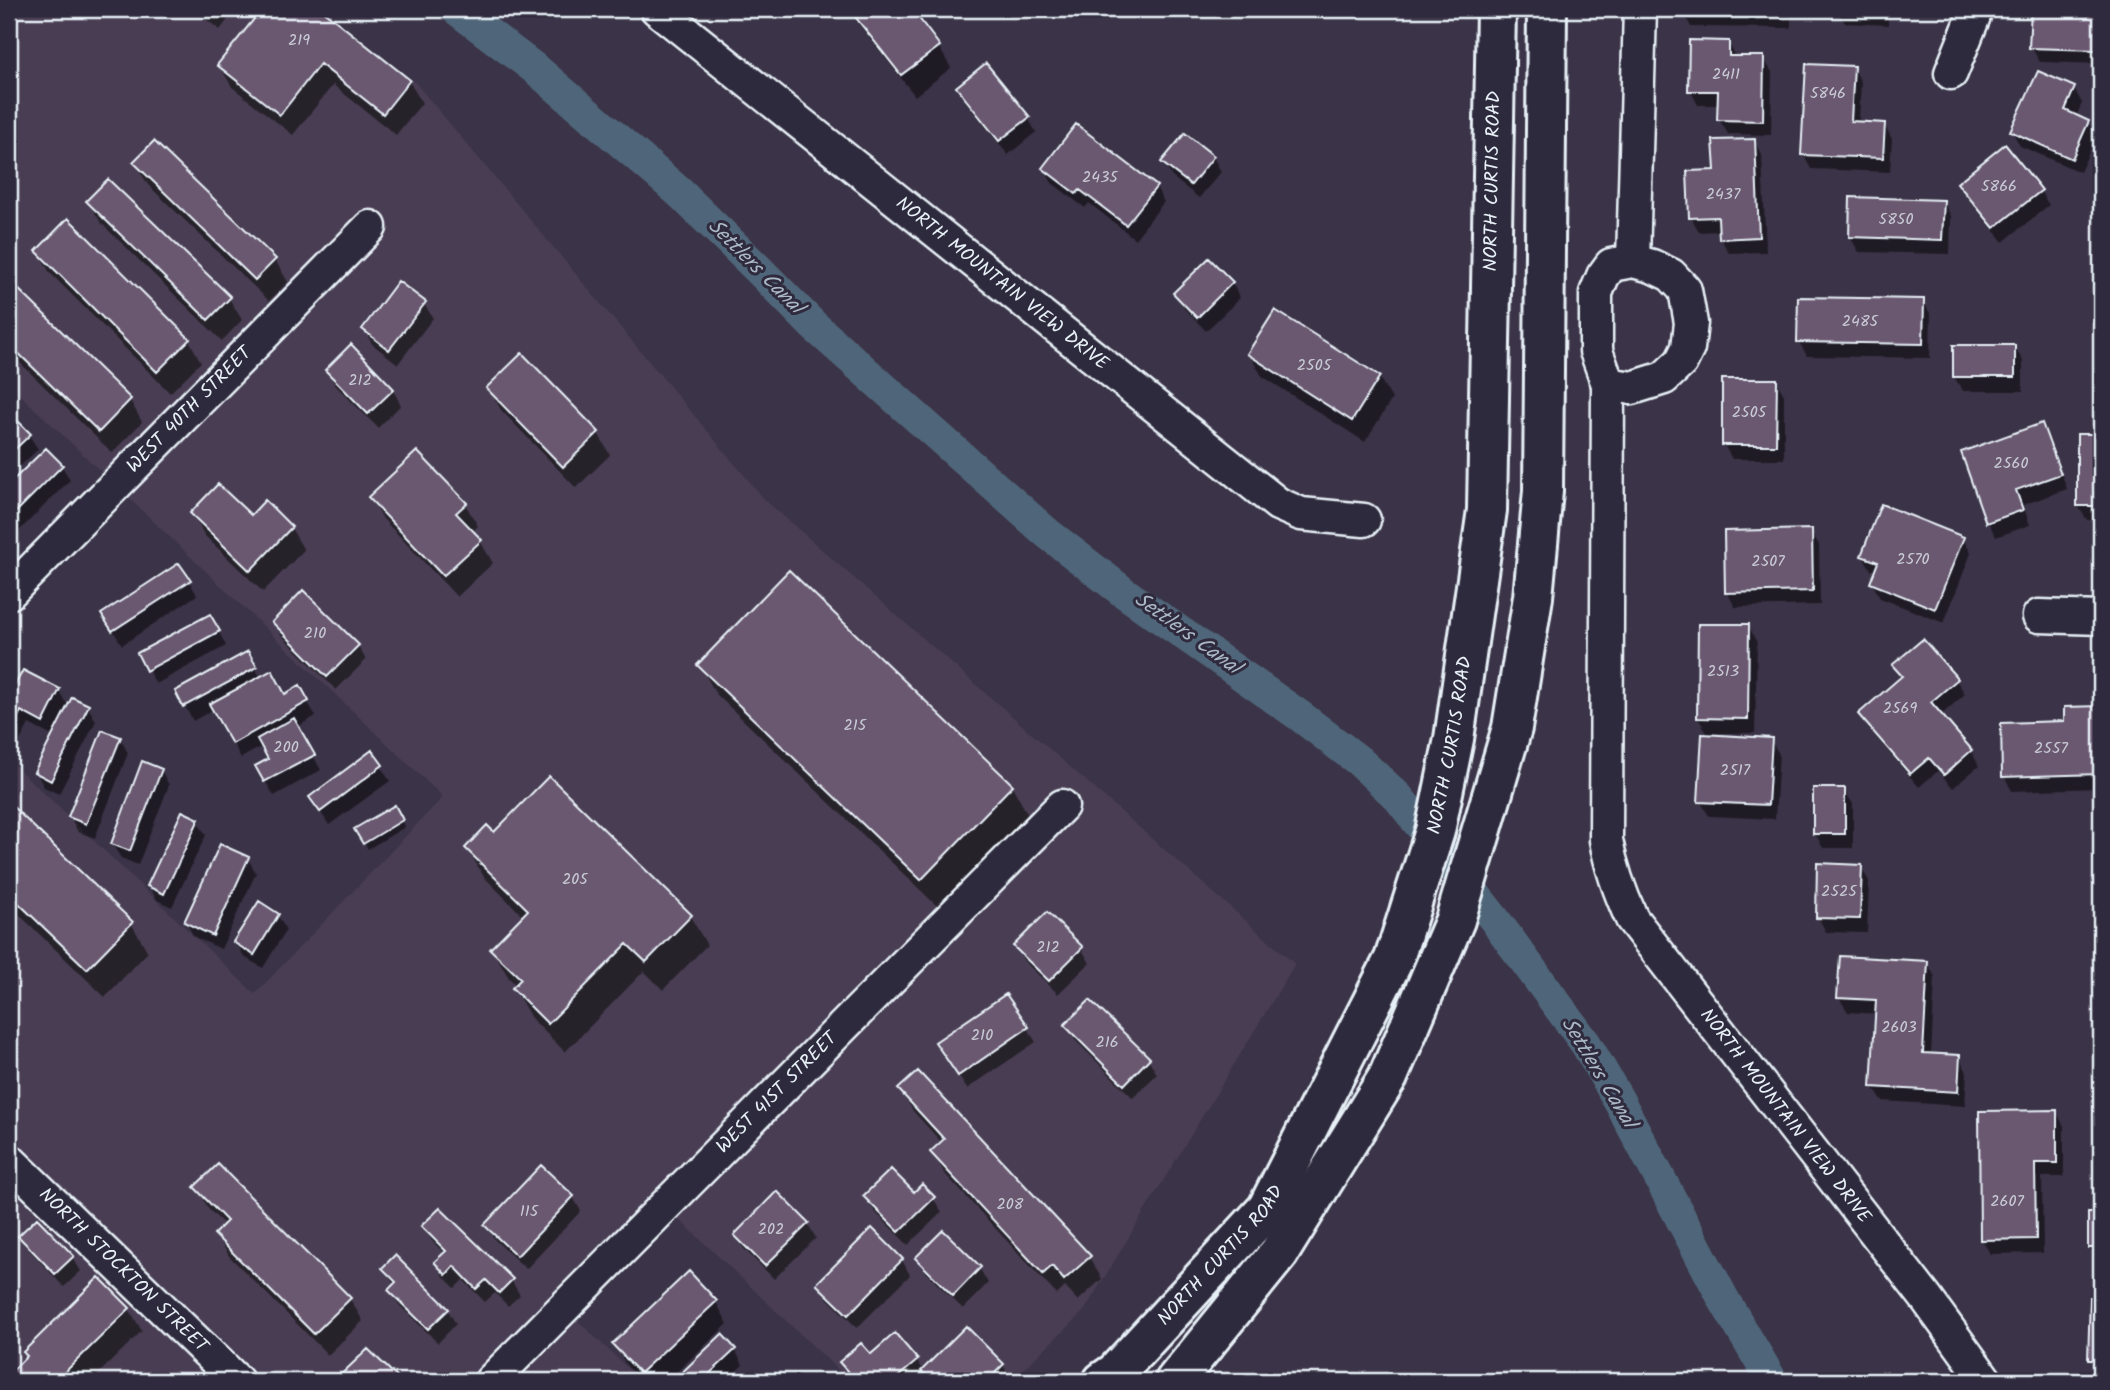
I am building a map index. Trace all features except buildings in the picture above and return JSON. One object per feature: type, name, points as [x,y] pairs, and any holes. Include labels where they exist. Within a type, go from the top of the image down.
[{"type":"main road","name":"NORTH CURTIS ROAD","points":[[1104,1381],[1116,1372],[1267,1209],[1394,959],[1435,831],[1454,739],[1486,510],[1496,9]]},
{"type":"main road","name":"NORTH CURTIS ROAD","points":[[1175,1381],[1279,1253],[1388,1077],[1455,920],[1512,727],[1533,597],[1542,491],[1546,9]]},
{"type":"street","name":"NORTH MOUNTAIN VIEW DRIVE","points":[[657,9],[1278,504],[1301,514],[1364,520]]},
{"type":"street","points":[[1633,261],[1640,9]]},
{"type":"street","points":[[1951,73],[1975,9]]},
{"type":"street","name":"WEST 40TH STREET","points":[[9,593],[370,227]]},
{"type":"street","points":[[1633,261],[1671,275],[1685,290],[1691,323],[1688,348],[1681,362],[1664,378],[1632,388],[1608,384],[1595,351],[1596,293],[1603,276],[1611,265],[1633,261]]},
{"type":"street","name":"NORTH MOUNTAIN VIEW DRIVE","points":[[1608,384],[1606,840],[1619,889],[1632,919],[1926,1298],[1986,1381]]},
{"type":"street","points":[[2039,616],[2101,618]]},
{"type":"street","name":"WEST 41ST STREET","points":[[491,1381],[1062,806]]},
{"type":"street","name":"NORTH STOCKTON STREET","points":[[9,1160],[237,1381]]},
{"type":"shaded area","points":[[9,9],[312,9],[414,81],[765,500],[1295,964],[1084,1311],[1011,1381],[850,1381],[682,1222],[648,1198],[552,1296],[641,1381],[9,1381],[9,760],[255,994],[443,797],[9,384]]},
{"type":"waterway","name":"Settlers Canal","points":[[456,9],[538,71],[679,192],[813,325],[1047,533],[1122,591],[1300,716],[1359,761],[1398,797],[1495,920],[1586,1044],[1724,1300],[1772,1381]]}]
